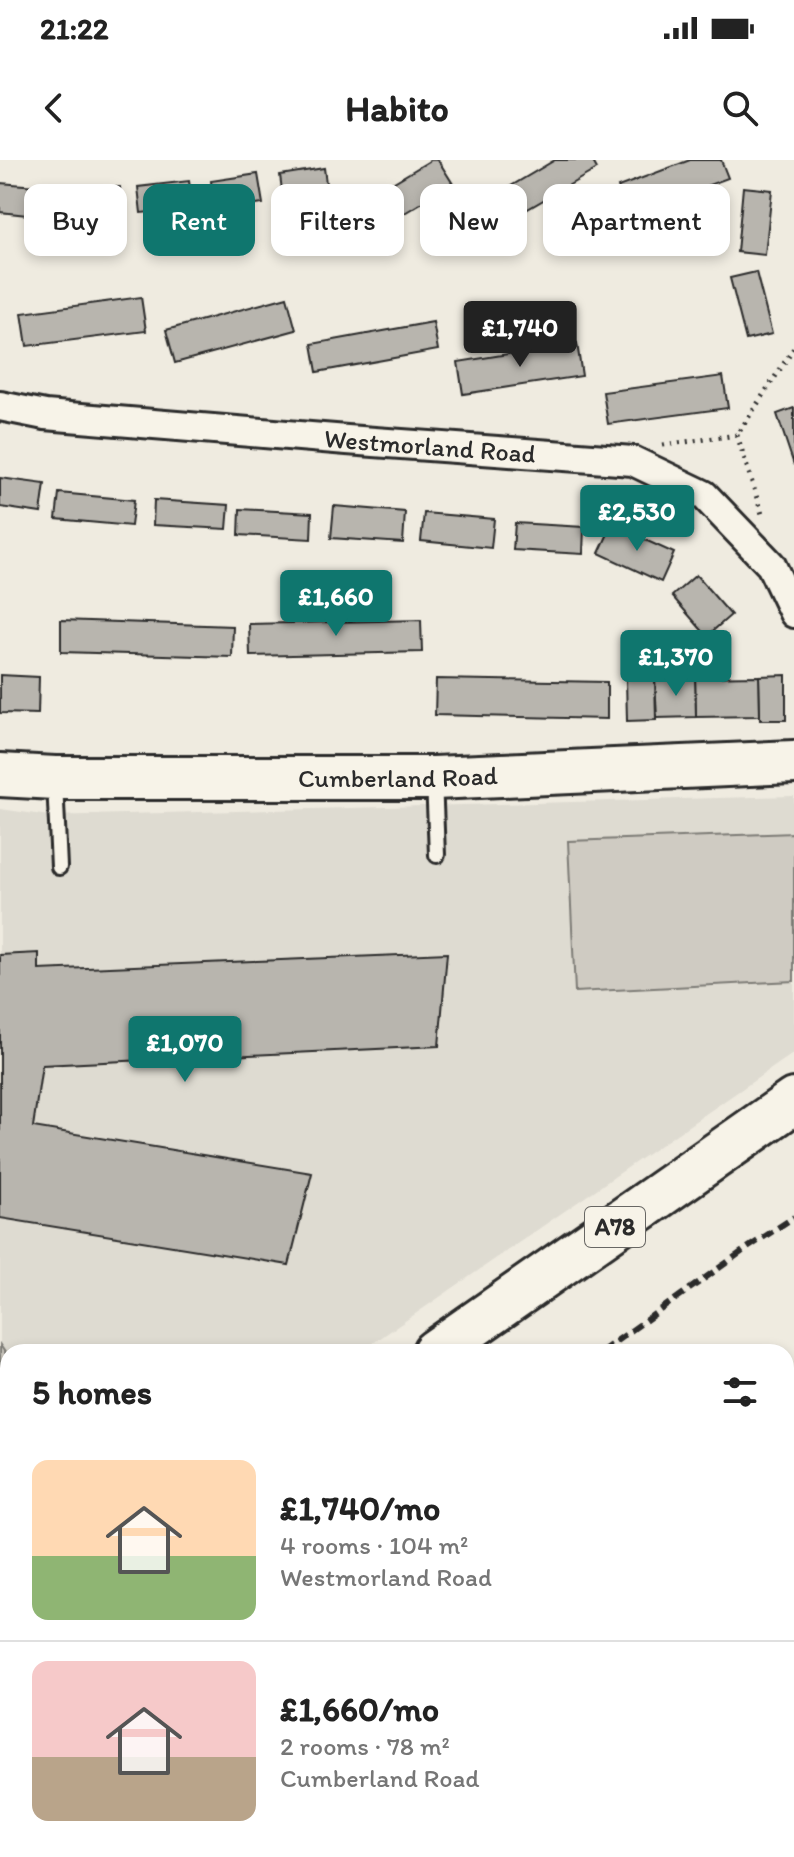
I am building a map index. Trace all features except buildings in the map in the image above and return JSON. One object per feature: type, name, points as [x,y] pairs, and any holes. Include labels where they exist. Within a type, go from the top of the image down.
[{"type":"highway","name":"A78","points":[[446,1344],[794,1101]]},
{"type":"street","name":"Westmorland Road","points":[[0,406],[77,418],[633,461],[704,495],[771,565],[794,613]]},
{"type":"street","name":"Cumberland Road","points":[[0,775],[55,778],[434,778],[794,762]]},
{"type":"lane","points":[[55,778],[59,867]]},
{"type":"lane","points":[[434,778],[437,855]]},
{"type":"path","points":[[651,446],[737,435],[794,348]]},
{"type":"path","points":[[737,435],[773,551],[771,565]]},
{"type":"shaded area","points":[[794,796],[794,1053],[372,1344],[0,1344],[0,809],[50,816]]},
{"type":"shaded area","points":[[794,833],[794,981],[575,992],[568,841]]},
{"type":"railway","points":[[612,1344],[794,1217]]}]
